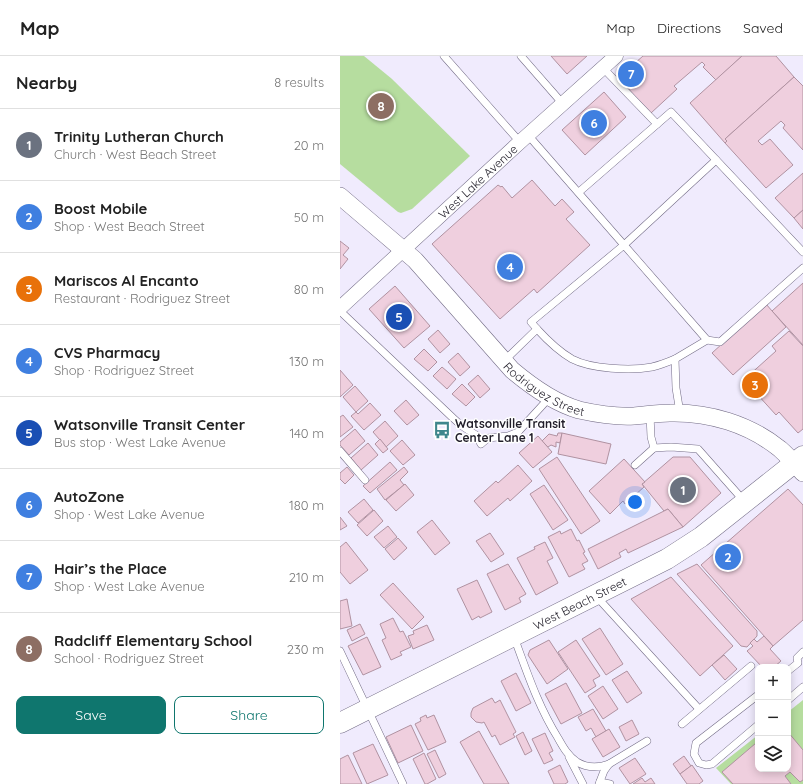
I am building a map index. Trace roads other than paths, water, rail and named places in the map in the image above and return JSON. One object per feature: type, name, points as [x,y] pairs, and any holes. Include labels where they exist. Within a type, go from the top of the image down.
[{"type":"main road","name":"West Beach Street","points":[[340,723],[514,637],[594,594],[667,559],[685,548],[746,502],[800,465]]},
{"type":"street","name":"West Lake Avenue","points":[[340,308],[524,138],[564,104],[616,56]]},
{"type":"street","name":"Rodriguez Street","points":[[340,196],[414,260],[504,361],[530,384],[550,397],[578,409],[603,414],[632,416],[693,413],[715,417],[746,429],[763,438],[800,465]]},
{"type":"lane","points":[[444,56],[579,192],[707,340]]},
{"type":"lane","points":[[521,56],[564,104]]},
{"type":"lane","points":[[603,68],[657,124]]},
{"type":"lane","points":[[579,192],[671,112],[803,252]]},
{"type":"lane","points":[[716,160],[624,244],[531,322],[555,348],[574,360],[599,367],[623,369],[651,367],[675,359],[707,340],[720,342],[803,268]]},
{"type":"lane","points":[[340,311],[453,418],[476,435],[481,444],[488,438],[508,436],[518,432],[550,397]]},
{"type":"lane","points":[[504,361],[537,329]]},
{"type":"lane","points":[[675,359],[676,388],[680,413]]},
{"type":"lane","points":[[650,414],[651,437],[654,448]]},
{"type":"lane","points":[[635,464],[654,448],[671,447],[698,449],[746,502]]},
{"type":"lane","points":[[340,451],[365,480]]},
{"type":"lane","points":[[594,594],[699,710]]},
{"type":"lane","points":[[514,637],[541,708],[583,784]]},
{"type":"lane","points":[[340,651],[403,784]]},
{"type":"lane","points":[[791,669],[798,663],[797,658],[803,652]]},
{"type":"lane","points":[[682,724],[751,666]]},
{"type":"lane","points":[[791,697],[803,687]]},
{"type":"lane","points":[[755,697],[696,743],[694,754],[699,763],[706,765],[712,764],[755,728]]},
{"type":"lane","points":[[563,746],[570,756],[582,764],[593,767],[609,764],[646,741]]},
{"type":"lane","points":[[609,764],[604,771],[600,783],[610,784]]},
{"type":"place","name":"Hair’s the Place","points":[[631,74]]},
{"type":"place","name":"Radcliff Elementary School","points":[[381,106]]},
{"type":"place","name":"AutoZone","points":[[594,123]]},
{"type":"place","name":"CVS Pharmacy","points":[[510,267]]},
{"type":"place","name":"Watsonville Transit Center","points":[[399,317]]},
{"type":"place","name":"Mariscos Al Encanto","points":[[755,385]]},
{"type":"place","name":"Watsonville Transit Center Lane 1","points":[[442,430]]},
{"type":"place","name":"Trinity Lutheran Church","points":[[683,490]]},
{"type":"place","name":"Boost Mobile","points":[[728,557]]}]
